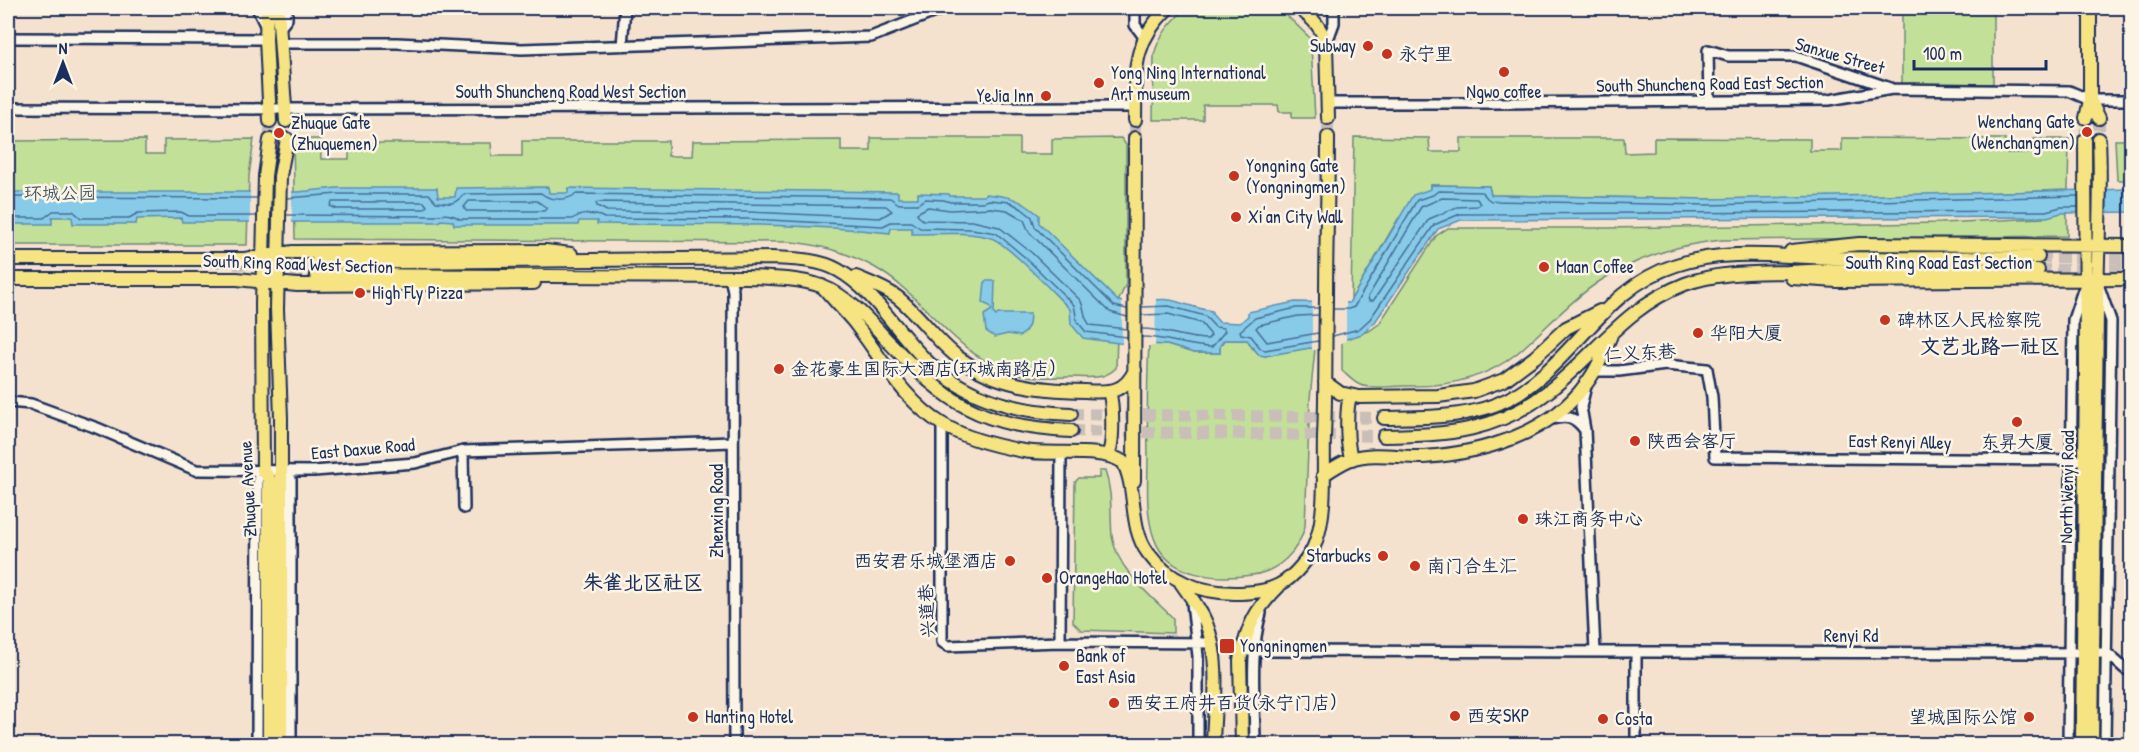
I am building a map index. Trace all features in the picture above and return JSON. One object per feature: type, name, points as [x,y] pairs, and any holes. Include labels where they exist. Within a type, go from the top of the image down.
[{"type":"main road","points":[[267,8],[270,32],[270,115]]},
{"type":"main road","points":[[270,32],[278,8]]},
{"type":"main road","points":[[1135,120],[1138,51],[1144,37],[1167,8]]},
{"type":"main road","points":[[1299,8],[1319,25],[1326,45],[1328,118]]},
{"type":"main road","points":[[2090,8],[2092,118]]},
{"type":"main road","points":[[270,32],[281,43],[286,115]]},
{"type":"main road","points":[[1242,744],[1240,660],[1249,651],[1251,620],[1279,585],[1307,559],[1316,542],[1321,521],[1326,350],[1328,137]]},
{"type":"main road","points":[[1134,509],[1135,138]]},
{"type":"main road","name":"Zhuque Avenue","points":[[281,744],[278,283],[280,176],[287,139]]},
{"type":"main road","name":"North Wenyi Road","points":[[2092,744],[2085,460],[2092,280],[2100,245],[2099,139]]},
{"type":"main road","name":"Zhuque Avenue","points":[[269,744],[270,478],[263,470],[263,281],[265,176],[270,140]]},
{"type":"main road","name":"North Wenyi Road","points":[[2082,744],[2088,653],[2092,280],[2085,245],[2085,140]]},
{"type":"main road","name":"South Ring Road East Section","points":[[1751,256],[1859,244],[2132,246]]},
{"type":"main road","name":"South Ring Road West Section","points":[[8,259],[244,259],[299,252],[546,251],[580,255],[602,261]]},
{"type":"main road","name":"South Ring Road East Section","points":[[1384,418],[1440,417],[1467,413],[1508,399],[1544,374],[1563,357],[1607,308],[1640,281],[1677,264],[1716,257],[1751,256],[2038,263],[1712,277],[1684,285],[1654,299],[1630,314],[1551,390],[1510,416],[1480,428],[1458,432],[1384,436]]},
{"type":"main road","name":"South Ring Road West Section","points":[[1071,414],[1029,411],[992,402],[949,379],[929,363],[863,288],[837,269],[815,262],[795,259],[602,261],[316,269],[730,277],[786,279],[822,286],[857,308],[919,373],[952,401],[997,421],[1026,427],[1071,431]]},
{"type":"main road","points":[[837,269],[897,297],[958,358],[996,379],[1019,386],[1054,390],[1109,391],[1129,382],[1135,369]]},
{"type":"main road","name":"South Ring Road East Section","points":[[1746,274],[1837,281],[2132,279]]},
{"type":"main road","name":"South Ring Road West Section","points":[[8,279],[237,279],[297,285],[501,284],[623,276]]},
{"type":"main road","points":[[822,286],[852,320],[903,389],[927,413],[942,424],[980,441],[1026,452],[1108,455],[1123,462],[1127,470],[1137,533],[1145,550],[1168,575],[1181,583],[1200,589],[1237,593],[1256,592],[1279,585]]},
{"type":"main road","points":[[1325,382],[1340,393],[1350,396],[1438,396],[1481,389],[1504,380],[1516,372],[1553,342],[1566,328],[1607,308]]},
{"type":"main road","points":[[1323,475],[1352,459],[1370,456],[1423,457],[1470,451],[1514,438],[1544,422],[1571,401],[1586,385],[1615,328]]},
{"type":"main road","points":[[1108,455],[1111,450],[1109,391]]},
{"type":"main road","points":[[1350,396],[1348,452],[1352,459]]},
{"type":"main road","points":[[1181,583],[1203,616],[1215,654],[1213,744]]},
{"type":"street","points":[[257,8],[270,32]]},
{"type":"street","points":[[8,38],[270,32],[287,19],[287,8]]},
{"type":"street","points":[[622,46],[625,8]]},
{"type":"street","points":[[281,43],[397,43],[522,49],[871,37],[945,8]]},
{"type":"street","points":[[1135,8],[1135,25],[1144,37]]},
{"type":"street","points":[[1326,45],[1334,23],[1334,8]]},
{"type":"street","name":"Sanxue Street","points":[[1709,101],[1708,50],[1728,56],[1796,56],[1892,88]]},
{"type":"street","name":"South Shuncheng Road East Section","points":[[1328,103],[1829,100],[1892,88],[2069,92],[2090,100],[2132,100]]},
{"type":"street","name":"South Shuncheng Road West Section","points":[[8,108],[286,115],[1136,107]]},
{"type":"street","name":"Zhenxing Road","points":[[730,277],[733,291],[734,744]]},
{"type":"street","points":[[2068,744],[2073,320],[2092,280]]},
{"type":"street","points":[[2092,280],[2111,321],[2105,744]]},
{"type":"street","name":"仁义东巷","points":[[1594,371],[1619,371],[1666,365],[1707,369],[1712,397],[1715,457],[2072,460]]},
{"type":"street","points":[[1586,385],[1581,407],[1585,430],[1595,652]]},
{"type":"street","name":"East Daxue Road","points":[[8,402],[31,404],[97,428],[196,470],[314,471],[415,463],[463,451],[733,442]]},
{"type":"street","points":[[1544,422],[1556,418],[1572,417],[1585,430]]},
{"type":"street","name":"兴道巷","points":[[942,424],[942,642],[948,646],[1060,642],[1212,643]]},
{"type":"street","points":[[463,451],[464,508]]},
{"type":"street","points":[[1060,642],[1061,453]]},
{"type":"street","points":[[2072,460],[2085,460]]},
{"type":"street","points":[[257,744],[258,478],[263,470]]},
{"type":"street","points":[[281,471],[291,479],[291,744]]},
{"type":"street","points":[[1190,595],[1194,608],[1197,643],[1198,744]]},
{"type":"street","points":[[1249,651],[1255,744]]},
{"type":"street","name":"Renyi Rd","points":[[1249,651],[2107,653]]},
{"type":"street","points":[[1636,652],[1636,744]]},
{"type":"street","points":[[2107,653],[2125,669],[2132,669]]},
{"type":"green space","points":[[1186,8],[1279,8],[1309,37],[1315,118],[1292,118],[1292,112],[1279,112],[1278,105],[1203,105],[1203,120],[1153,120],[1156,48],[1171,23]]},
{"type":"green space","points":[[1902,8],[1993,8],[1993,84],[1902,84]]},
{"type":"green space","points":[[1354,137],[1429,138],[1430,152],[1461,152],[1461,138],[1624,138],[1625,153],[1654,152],[1654,138],[1810,139],[1810,151],[1842,151],[1842,138],[2005,139],[2005,153],[2032,153],[2033,139],[2069,139],[2068,190],[1826,198],[1708,199],[1491,195],[1489,186],[1431,185],[1431,189],[1398,219],[1351,300]]},
{"type":"green space","points":[[871,138],[1019,138],[1019,154],[1052,154],[1052,139],[1121,138],[1126,145],[1126,284],[1118,302],[1116,368],[1106,375],[1088,378],[1033,377],[1003,369],[982,359],[963,345],[894,280],[874,267],[844,254],[802,243],[295,239],[293,139],[320,139],[321,159],[349,159],[349,143],[491,143],[492,156],[522,156],[522,141],[668,141],[668,156],[692,156],[693,141],[841,140],[841,151],[871,151]]},
{"type":"green space","name":"环城公园","points":[[254,139],[249,176],[247,245],[8,245],[8,141],[145,140],[145,154],[164,154],[164,140]]},
{"type":"green space","points":[[2115,140],[2131,140],[2131,180],[2117,180]]},
{"type":"green space","points":[[2067,210],[2067,236],[1723,240],[1676,248],[1646,258],[1603,279],[1569,305],[1516,354],[1504,363],[1478,375],[1434,385],[1375,387],[1360,385],[1342,371],[1342,342],[1345,337],[1369,331],[1379,324],[1436,236],[1448,228],[1941,223],[2043,218],[2043,213]]},
{"type":"green space","points":[[1224,340],[1248,340],[1252,348],[1265,356],[1310,347],[1315,349],[1310,399],[1305,526],[1302,535],[1286,559],[1270,570],[1252,575],[1224,577],[1209,576],[1182,569],[1170,561],[1154,538],[1148,508],[1147,414],[1149,343],[1167,345],[1194,353],[1220,353],[1220,346]]},
{"type":"green space","points":[[1099,471],[1105,471],[1108,479],[1112,536],[1120,560],[1145,591],[1173,618],[1173,633],[1081,630],[1073,622],[1075,482],[1079,478],[1099,478]]},
{"type":"water","points":[[1431,185],[1489,186],[1491,195],[1708,199],[2131,189],[2132,212],[2061,213],[2047,217],[1461,220],[1438,229],[1375,322],[1362,334],[1315,349],[1265,356],[1259,355],[1247,340],[1224,340],[1220,346],[1220,353],[1194,353],[1167,345],[1118,343],[1083,338],[1071,324],[1070,309],[1019,259],[991,238],[972,234],[912,234],[912,228],[891,228],[890,233],[780,226],[597,224],[597,221],[579,221],[578,225],[454,225],[453,221],[441,220],[439,222],[182,222],[181,218],[137,219],[136,224],[73,224],[72,217],[52,217],[52,224],[8,224],[8,192],[298,192],[337,188],[437,188],[438,197],[455,197],[456,188],[548,187],[549,193],[568,193],[568,188],[898,192],[898,198],[918,198],[918,193],[949,194],[950,196],[984,196],[985,194],[1014,199],[1032,209],[1039,215],[1039,223],[1118,301],[1131,303],[1170,300],[1212,311],[1219,322],[1240,323],[1248,316],[1248,312],[1295,302],[1349,303],[1413,195],[1431,189]]},
{"type":"water","points":[[985,281],[995,281],[994,314],[996,316],[998,314],[1030,314],[1029,325],[1020,336],[1008,334],[995,337],[986,331],[984,315],[992,310],[990,306],[983,303]]},
{"type":"pier","points":[[250,189],[292,189],[292,224],[250,225]]},
{"type":"pier","points":[[1156,296],[1155,346],[1122,346],[1122,299]]},
{"type":"pier","points":[[1312,299],[1346,300],[1346,341],[1320,350],[1312,350]]},
{"type":"tunnel","points":[[1328,118],[1328,137]]},
{"type":"tunnel","points":[[2085,140],[2086,118]]},
{"type":"tunnel","points":[[2099,118],[2099,139]]},
{"type":"tunnel","points":[[1135,120],[1135,138]]},
{"type":"tunnel","points":[[270,121],[270,140]]},
{"type":"tunnel","points":[[2038,257],[2132,257]]},
{"type":"tunnel","points":[[234,264],[316,263]]},
{"type":"tunnel","points":[[2038,270],[2132,269]]},
{"type":"tunnel","points":[[255,276],[316,275]]},
{"type":"tunnel","points":[[1071,414],[1384,418]]},
{"type":"tunnel","points":[[1071,431],[1384,436]]},
{"type":"place","name":"Subway","points":[[1368,46]]},
{"type":"place","name":"永宁里","points":[[1387,54]]},
{"type":"place","name":"Ngwo coffee","points":[[1504,72]]},
{"type":"place","name":"Yong Ning International Art museum","points":[[1099,83]]},
{"type":"place","name":"YeJia Inn","points":[[1046,96]]},
{"type":"place","name":"Wenchang Gate (Wenchangmen)","points":[[2087,132]]},
{"type":"place","name":"Zhuque Gate (Zhuquemen)","points":[[279,133]]},
{"type":"place","name":"Yongning Gate (Yongningmen)","points":[[1234,176]]},
{"type":"place","name":"Xi'an City Wall","points":[[1236,217]]},
{"type":"place","name":"Maan Coffee","points":[[1544,267]]},
{"type":"place","name":"High Fly Pizza","points":[[360,293]]},
{"type":"place","name":"碑林区人民检察院","points":[[1885,320]]},
{"type":"place","name":"华阳大厦","points":[[1698,333]]},
{"type":"place","name":"金花豪生国际大酒店(环城南路店)","points":[[779,369]]},
{"type":"place","name":"东昇大厦","points":[[2017,422]]},
{"type":"place","name":"陕西会客厅","points":[[1635,441]]},
{"type":"place","name":"珠江商务中心","points":[[1523,519]]},
{"type":"place","name":"Starbucks","points":[[1383,556]]},
{"type":"place","name":"西安君乐城堡酒店","points":[[1010,561]]},
{"type":"place","name":"南门合生汇","points":[[1415,566]]},
{"type":"place","name":"OrangeHao Hotel","points":[[1047,578]]},
{"type":"place","name":"Yongningmen","points":[[1227,646]]},
{"type":"place","name":"Bank of East Asia","points":[[1064,666]]},
{"type":"place","name":"西安王府井百货(永宁门店)","points":[[1114,703]]},
{"type":"place","name":"西安SKP","points":[[1455,716]]},
{"type":"place","name":"Hanting Hotel","points":[[693,717]]},
{"type":"place","name":"望城国际公馆","points":[[2029,717]]},
{"type":"place","name":"Costa","points":[[1603,719]]},
{"type":"district","name":"文艺北路一社区","points":[[1990,346]]},
{"type":"district","name":"朱雀北区社区","points":[[643,582]]}]
